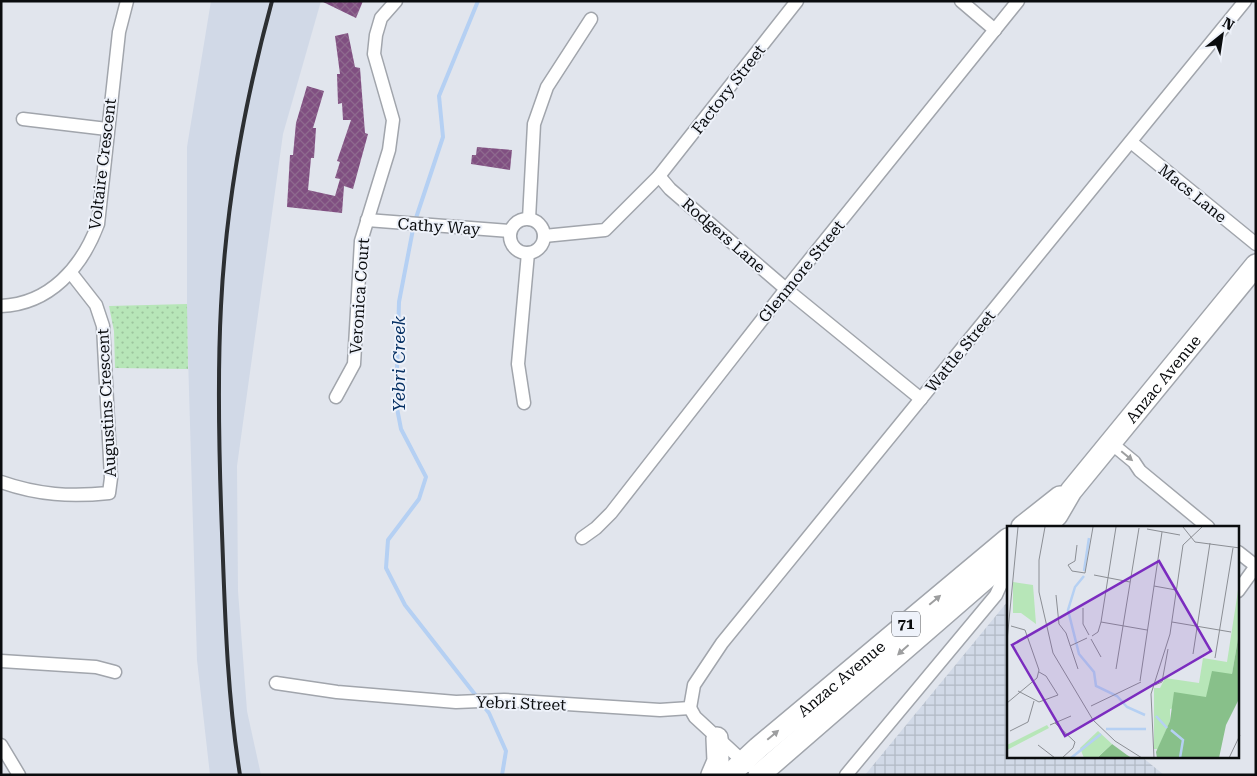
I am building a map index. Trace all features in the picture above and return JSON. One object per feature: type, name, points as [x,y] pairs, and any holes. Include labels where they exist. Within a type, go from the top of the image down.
[{"type":"highway","name":"Anzac Avenue","points":[[1046,526],[1057,515],[1071,491],[1256,265]]},
{"type":"highway","name":"Anzac Avenue","points":[[1023,526],[1047,505],[1071,491]]},
{"type":"highway","name":"Anzac Avenue","points":[[747,771],[1007,540]]},
{"type":"highway","name":"Anzac Avenue","points":[[747,771],[1007,560]]},
{"type":"highway","points":[[712,775],[718,761],[717,738]]},
{"type":"street","name":"Voltaire Crescent","points":[[1,306],[35,300],[50,290],[70,273],[91,242],[98,224],[119,32],[127,1]]},
{"type":"street","name":"Veronica Court","points":[[336,397],[354,364],[361,241],[389,150],[393,120],[374,54],[376,35],[381,18],[396,1]]},
{"type":"street","name":"Factory Street","points":[[659,176],[797,1]]},
{"type":"street","points":[[961,1],[995,30]]},
{"type":"street","name":"Glenmore Street","points":[[582,538],[596,528],[611,513],[786,289],[1018,1]]},
{"type":"street","name":"Wattle Street","points":[[690,708],[694,685],[722,643],[1245,1]]},
{"type":"street","points":[[528,219],[534,124],[547,87],[591,19]]},
{"type":"street","points":[[23,119],[107,129]]},
{"type":"street","name":"Macs Lane","points":[[1131,142],[1256,244]]},
{"type":"street","points":[[544,236],[605,230],[659,176]]},
{"type":"street","name":"Rodgers Lane","points":[[659,176],[670,189],[786,289],[921,399]]},
{"type":"street","points":[[528,219],[538,222],[544,236],[541,246],[528,253],[514,246],[510,232],[519,220],[528,219]]},
{"type":"street","name":"Cathy Way","points":[[367,220],[510,232]]},
{"type":"street","points":[[524,403],[518,364],[528,253]]},
{"type":"street","name":"Augustins Crescent","points":[[1,482],[51,495],[80,496],[109,493],[111,478],[103,326],[96,304],[70,273]]},
{"type":"street","points":[[1112,443],[1134,462],[1140,471],[1207,526]]},
{"type":"street","points":[[1240,554],[1256,566],[1240,589]]},
{"type":"street","points":[[846,775],[937,658],[996,595],[1002,584],[1007,560]]},
{"type":"street","points":[[1,661],[96,667],[116,672]]},
{"type":"street","name":"Yebri Street","points":[[276,683],[345,693],[456,702],[504,700],[660,710],[690,708]]},
{"type":"street","points":[[690,708],[695,716],[747,771]]},
{"type":"street","points":[[1,745],[19,775]]},
{"type":"shaded area","points":[[211,1],[321,1],[283,134],[237,466],[238,591],[247,711],[261,775],[210,775],[197,660],[187,323],[187,147]]},
{"type":"shaded area","points":[[1007,602],[1007,758],[1143,758],[1164,775],[865,775]]},
{"type":"green space","points":[[187,304],[188,369],[115,368],[114,331],[109,306]]},
{"type":"building","points":[[321,1],[363,1],[356,18]]},
{"type":"building","points":[[348,33],[355,67],[360,68],[365,133],[368,134],[353,189],[344,186],[342,213],[287,207],[290,155],[293,155],[296,123],[307,86],[324,91],[313,128],[316,128],[314,158],[311,158],[308,190],[335,196],[340,179],[335,178],[340,162],[337,161],[351,120],[343,120],[342,103],[338,104],[337,74],[340,74],[335,36]]},
{"type":"building","points":[[477,147],[512,150],[510,170],[471,164],[472,155],[476,155]]},
{"type":"waterway","name":"Yebri Creek","points":[[477,697],[405,605],[386,568],[388,540],[419,499],[426,477],[401,429],[396,403],[399,302],[414,224],[443,137],[439,96],[478,1]]},
{"type":"waterway","name":"Yebri Creek","points":[[481,703],[489,713],[506,751],[502,775]]},
{"type":"railway","points":[[240,775],[229,684],[226,624],[219,448],[220,334],[227,229],[232,190],[253,76],[272,1]]}]
